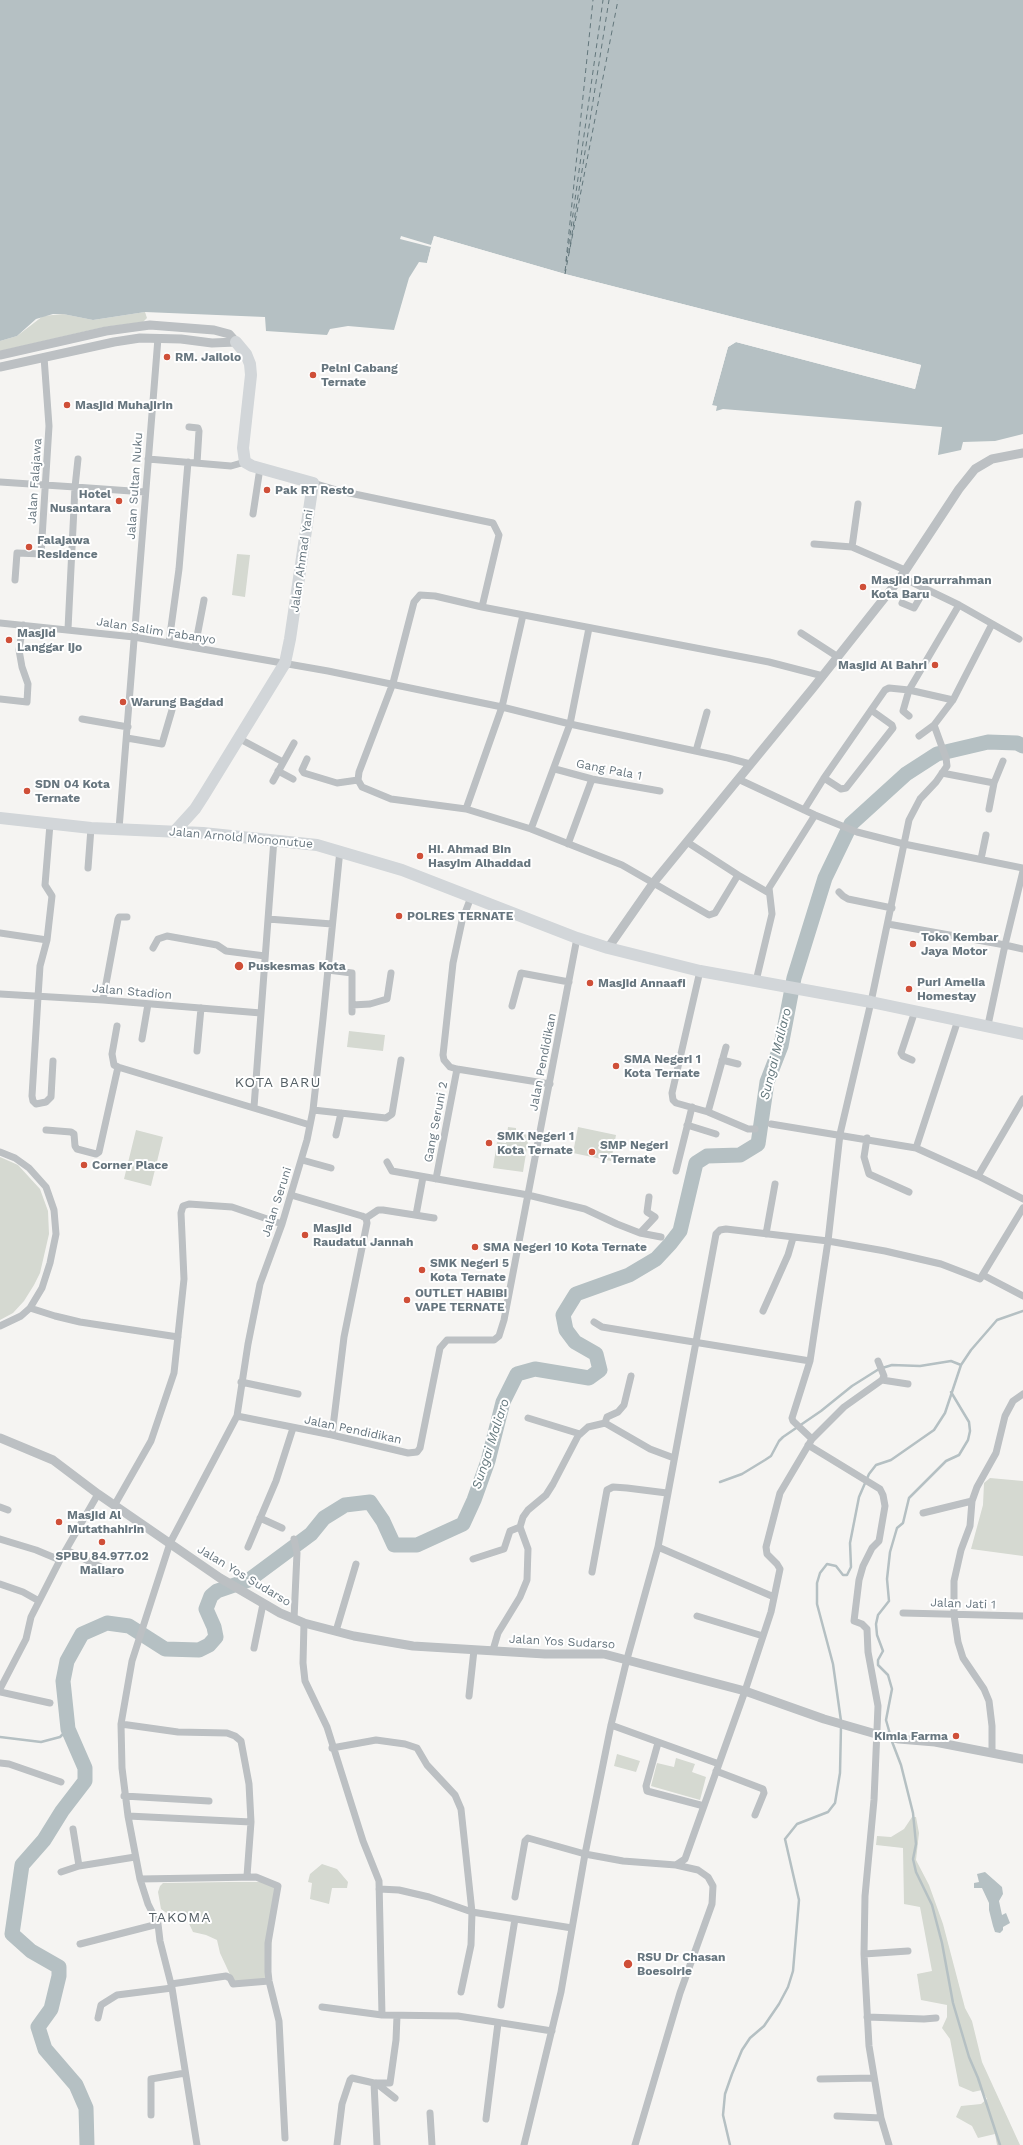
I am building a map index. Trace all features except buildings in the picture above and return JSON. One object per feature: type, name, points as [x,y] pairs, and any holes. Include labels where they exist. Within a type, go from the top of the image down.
[{"type":"highway","points":[[236,342],[246,354],[252,375],[243,448],[245,462],[260,468],[313,483]]},
{"type":"highway","name":"Jalan Ahmad Yani","points":[[175,831],[194,809],[240,739],[285,663],[290,639],[313,483]]},
{"type":"highway","points":[[194,809],[203,833]]},
{"type":"highway","name":"Jalan Arnold Mononutue","points":[[0,818],[91,828],[175,831],[274,839],[302,842],[340,850],[395,867],[577,938],[608,948],[700,971],[871,1002],[988,1025],[1023,1034]]},
{"type":"street","points":[[0,355],[86,335],[150,325],[214,330],[229,334],[236,342]]},
{"type":"street","points":[[212,343],[218,340],[219,337],[214,330]]},
{"type":"street","points":[[0,367],[114,342],[158,338],[212,343],[236,342]]},
{"type":"street","name":"Jalan Sultan Nuku","points":[[119,829],[158,338]]},
{"type":"street","name":"Jalan Falajawa","points":[[15,580],[17,553],[41,554],[47,485],[49,413],[44,357]]},
{"type":"street","points":[[189,427],[198,428],[199,431],[197,463]]},
{"type":"street","points":[[608,948],[654,882],[823,676],[903,574],[959,489],[975,469],[1000,456],[1023,453]]},
{"type":"street","points":[[68,629],[75,487],[78,459]]},
{"type":"street","points":[[148,459],[231,466],[245,462]]},
{"type":"street","points":[[168,642],[179,569],[188,462]]},
{"type":"street","points":[[253,514],[260,468]]},
{"type":"street","points":[[0,482],[145,492]]},
{"type":"street","points":[[313,483],[347,493],[493,523],[499,535],[482,607]]},
{"type":"street","points":[[852,547],[858,504]]},
{"type":"street","points":[[814,544],[852,547],[903,574],[924,589],[959,606],[1021,640]]},
{"type":"street","points":[[902,603],[914,608],[924,589]]},
{"type":"street","points":[[738,875],[715,913],[711,915],[706,914],[654,882],[622,865],[531,829],[466,809],[391,799],[362,787],[358,780],[359,772],[393,684],[417,597],[425,594],[482,607],[769,662],[823,676]]},
{"type":"street","points":[[195,647],[204,600]]},
{"type":"street","points":[[909,716],[903,711],[909,690],[959,606]]},
{"type":"street","points":[[466,809],[502,707],[523,615]]},
{"type":"street","name":"Jalan Salim Fabanyo","points":[[0,623],[134,637],[285,663],[502,707],[570,724],[750,764]]},
{"type":"street","points":[[919,736],[934,725],[953,700],[992,624]]},
{"type":"street","points":[[0,700],[27,702],[28,684],[22,667],[19,650],[23,625]]},
{"type":"street","points":[[531,829],[555,769],[570,724],[590,628]]},
{"type":"street","points":[[801,633],[838,657]]},
{"type":"street","points":[[804,810],[824,778],[887,689],[909,690],[953,700]]},
{"type":"street","points":[[127,738],[162,744],[172,710]]},
{"type":"street","points":[[824,778],[841,789],[846,788],[893,728],[892,725],[871,710]]},
{"type":"street","points":[[696,751],[707,712]]},
{"type":"street","points":[[82,719],[128,727]]},
{"type":"street","points":[[889,2145],[881,2118],[874,2078],[867,2017],[864,1954],[865,1896],[880,1735],[878,1706],[868,1652],[867,1630],[862,1624],[854,1621],[859,1580],[863,1566],[872,1548],[879,1542],[884,1515],[883,1495],[880,1489],[810,1442],[793,1422],[794,1410],[810,1361],[828,1241],[840,1134],[892,908],[904,844],[912,812],[947,766],[946,758],[934,725]]},
{"type":"street","points":[[240,739],[283,762]]},
{"type":"street","points":[[273,781],[294,743]]},
{"type":"street","points":[[307,759],[302,770],[304,773],[337,783],[358,780]]},
{"type":"street","points":[[989,809],[994,783],[1004,761]]},
{"type":"street","name":"Gang Pala 1","points":[[555,769],[592,779],[660,791]]},
{"type":"street","points":[[278,771],[293,779]]},
{"type":"street","points":[[942,773],[994,783]]},
{"type":"street","points":[[568,844],[592,779]]},
{"type":"street","points":[[738,779],[815,815],[857,832],[904,844],[1023,868]]},
{"type":"street","points":[[756,981],[772,914],[769,893],[770,886],[815,815]]},
{"type":"street","points":[[50,824],[45,885],[52,896],[47,940],[40,966],[32,1096],[33,1101],[36,1104],[46,1102],[52,1097],[53,1061]]},
{"type":"street","points":[[88,868],[91,828]]},
{"type":"street","points":[[981,859],[986,835]]},
{"type":"street","points":[[254,1107],[274,839]]},
{"type":"street","points":[[687,842],[769,893]]},
{"type":"street","name":"Jalan Seruni","points":[[197,2145],[172,1986],[160,1941],[158,1924],[148,1904],[135,1857],[124,1796],[121,1724],[127,1683],[141,1630],[170,1543],[237,1416],[241,1382],[260,1284],[282,1224],[302,1160],[313,1110],[340,850]]},
{"type":"street","points":[[988,1025],[1005,944],[1023,871]]},
{"type":"street","points":[[840,892],[843,896],[848,898],[892,908]]},
{"type":"street","points":[[471,897],[462,921],[457,941],[443,1055],[446,1064],[457,1069],[550,1084]]},
{"type":"street","points":[[103,1000],[118,919],[119,917],[127,916]]},
{"type":"street","points":[[268,918],[332,924]]},
{"type":"street","points":[[888,924],[1005,944],[1023,949]]},
{"type":"street","points":[[0,933],[47,940]]},
{"type":"street","points":[[154,948],[158,939],[167,936],[217,945],[226,951],[265,956]]},
{"type":"street","name":"Jalan Pendidikan","points":[[237,1416],[332,1435],[408,1453],[417,1452],[420,1448],[438,1353],[443,1343],[447,1340],[490,1341],[499,1336],[504,1320],[577,938]]},
{"type":"street","points":[[328,970],[352,973],[352,1008],[387,999],[391,973]]},
{"type":"street","points":[[700,971],[672,1098],[676,1103],[708,1112],[748,1129],[755,1128]]},
{"type":"street","points":[[512,1006],[521,973],[569,982]]},
{"type":"street","name":"Jalan Stadion","points":[[0,994],[103,1000],[261,1013]]},
{"type":"street","points":[[142,1039],[148,1004]]},
{"type":"street","points":[[197,1051],[201,1008]]},
{"type":"street","points":[[912,1060],[903,1056],[901,1053],[915,1011]]},
{"type":"street","points":[[916,1148],[958,1020]]},
{"type":"street","points":[[117,1026],[112,1054],[114,1064],[118,1067],[310,1125]]},
{"type":"street","points":[[708,1112],[726,1048]]},
{"type":"street","points":[[313,1110],[386,1118],[390,1116],[392,1114],[401,1060]]},
{"type":"street","points":[[722,1060],[738,1064]]},
{"type":"street","points":[[46,1130],[71,1132],[74,1134],[74,1146],[77,1149],[98,1153],[118,1067]]},
{"type":"street","name":"Gang Seruni 2","points":[[436,1179],[457,1069]]},
{"type":"street","points":[[978,1176],[1023,1099]]},
{"type":"street","points":[[676,1170],[692,1107]]},
{"type":"street","points":[[336,1135],[341,1113]]},
{"type":"street","points":[[771,1124],[867,1138],[916,1148],[978,1176],[1023,1199]]},
{"type":"street","points":[[687,1126],[716,1134]]},
{"type":"street","points":[[867,1138],[864,1157],[869,1174],[909,1192]]},
{"type":"street","points":[[0,1152],[15,1158],[40,1179],[46,1187],[54,1210],[56,1234],[50,1263],[42,1288],[30,1308],[21,1316],[0,1326]]},
{"type":"street","points":[[302,1160],[331,1168]]},
{"type":"street","points":[[387,1162],[392,1171],[528,1195],[585,1209],[640,1233],[661,1237]]},
{"type":"street","points":[[416,1215],[423,1177]]},
{"type":"street","points":[[766,1234],[775,1184]]},
{"type":"street","points":[[291,1195],[339,1208],[366,1218]]},
{"type":"street","points":[[640,1233],[655,1217],[647,1212],[649,1197]]},
{"type":"street","points":[[114,1506],[140,1460],[157,1424],[174,1373],[184,1279],[181,1216],[183,1206],[189,1204],[232,1207],[282,1224]]},
{"type":"street","points":[[524,2145],[552,2032],[611,1725],[627,1659],[658,1547],[667,1493],[697,1344],[716,1234],[720,1230],[726,1229],[828,1241],[885,1251],[941,1264],[980,1279],[1023,1208]]},
{"type":"street","points":[[366,1218],[378,1210],[434,1218]]},
{"type":"street","points":[[332,1435],[344,1337],[366,1218]]},
{"type":"street","points":[[763,1311],[788,1256],[793,1238]]},
{"type":"street","points":[[983,1275],[1023,1296]]},
{"type":"street","points":[[30,1308],[80,1322],[178,1337]]},
{"type":"street","points":[[594,1322],[602,1327],[697,1344],[810,1361]]},
{"type":"street","points":[[676,1865],[685,1860],[745,1691],[774,1597],[780,1569],[766,1551],[768,1532],[780,1493],[810,1442],[844,1407],[882,1380],[884,1376],[878,1362]]},
{"type":"street","points":[[606,1423],[607,1417],[618,1412],[624,1405],[631,1376]]},
{"type":"street","points":[[882,1380],[908,1384]]},
{"type":"street","points":[[241,1382],[298,1394]]},
{"type":"street","points":[[992,1752],[992,1726],[988,1701],[984,1689],[961,1653],[954,1615],[954,1581],[961,1550],[970,1526],[972,1501],[981,1479],[996,1453],[1005,1416],[1013,1401],[1023,1394]]},
{"type":"street","points":[[528,1418],[580,1434]]},
{"type":"street","points":[[473,1559],[504,1549],[510,1531],[520,1527],[528,1510],[546,1494],[554,1484],[575,1440],[588,1427],[606,1423],[650,1449],[674,1458]]},
{"type":"street","points":[[248,1547],[276,1481],[293,1428]]},
{"type":"street","name":"Jalan Yos Sudarso","points":[[0,1438],[54,1460],[114,1506],[220,1578],[263,1604],[294,1620],[379,1641],[413,1646],[545,1654],[604,1654],[745,1691],[824,1719],[880,1735],[899,1739],[935,1742],[1023,1759]]},
{"type":"street","points":[[592,1572],[607,1490],[609,1488],[627,1488],[667,1493]]},
{"type":"street","points":[[0,1689],[26,1639],[31,1618],[39,1601],[60,1560],[98,1494]]},
{"type":"street","points":[[923,1513],[972,1501]]},
{"type":"street","points":[[260,1518],[282,1528]]},
{"type":"street","points":[[493,1650],[498,1633],[520,1597],[527,1580],[528,1549],[520,1527]]},
{"type":"street","points":[[0,1539],[36,1550],[60,1560]]},
{"type":"street","points":[[294,1539],[297,1553],[294,1620]]},
{"type":"street","points":[[658,1547],[774,1597]]},
{"type":"street","points":[[66,1550],[113,1573]]},
{"type":"street","points":[[336,1631],[356,1564]]},
{"type":"street","points":[[0,1584],[23,1592],[39,1601]]},
{"type":"street","points":[[254,1648],[263,1604]]},
{"type":"street","name":"Jalan Jati 1","points":[[902,1613],[1023,1616]]},
{"type":"street","points":[[697,1616],[763,1636]]},
{"type":"street","points":[[304,1623],[304,1676],[323,1717],[363,1841],[378,1881],[382,2015]]},
{"type":"street","points":[[469,1696],[474,1650]]},
{"type":"street","points":[[0,1692],[50,1703]]},
{"type":"street","points":[[121,1724],[178,1732],[227,1733],[236,1736],[242,1744],[249,1784],[251,1822],[247,1876]]},
{"type":"street","points":[[611,1725],[717,1767],[763,1789],[764,1793],[755,1815]]},
{"type":"street","points":[[332,1748],[376,1740],[405,1744],[417,1748],[427,1765],[455,1795],[461,1809],[472,1912],[471,1945],[460,1992]]},
{"type":"street","points":[[658,1743],[646,1786],[647,1791],[704,1806]]},
{"type":"street","points":[[0,1763],[9,1764],[61,1782]]},
{"type":"street","points":[[124,1796],[209,1801]]},
{"type":"street","points":[[128,1816],[251,1822]]},
{"type":"street","points":[[73,1829],[79,1866]]},
{"type":"street","points":[[515,1897],[526,1839],[530,1838],[585,1854],[623,1861],[676,1865],[698,1870],[708,1877],[713,1886],[712,1904],[680,1993],[635,2145]]},
{"type":"street","points":[[61,1872],[79,1866],[135,1857]]},
{"type":"street","points":[[140,1879],[247,1876],[264,1878],[278,1886],[268,1943],[269,1981],[279,2021],[285,2138]]},
{"type":"street","points":[[379,1888],[399,1890],[430,1897],[472,1912],[572,1928]]},
{"type":"street","points":[[501,2005],[515,1919]]},
{"type":"street","points":[[80,1944],[158,1924]]},
{"type":"street","points":[[864,1954],[908,1951]]},
{"type":"street","points":[[98,2018],[101,2005],[117,1995],[226,1976],[230,1978],[232,1984],[269,1981]]},
{"type":"street","points":[[322,2007],[382,2015],[453,2016],[552,2032]]},
{"type":"street","points":[[337,2145],[342,2104],[350,2080],[352,2078],[375,2083],[390,2082],[398,2016]]},
{"type":"street","points":[[867,2017],[936,2018]]},
{"type":"street","points":[[486,2119],[498,2023]]},
{"type":"street","points":[[151,2115],[151,2079],[185,2073]]},
{"type":"street","points":[[820,2079],[874,2078]]},
{"type":"street","points":[[375,2083],[395,2098]]},
{"type":"street","points":[[375,2083],[377,2145]]},
{"type":"street","points":[[430,2113],[432,2145]]},
{"type":"street","points":[[837,2116],[881,2118]]},
{"type":"shaded area","points":[[0,0],[1023,0],[1023,434],[995,441],[963,442],[961,450],[938,455],[942,427],[723,409],[716,411],[717,406],[712,405],[728,347],[736,342],[915,389],[921,365],[565,274],[434,236],[427,263],[419,262],[409,278],[394,330],[348,326],[330,329],[327,335],[266,331],[265,317],[145,312],[93,320],[63,314],[53,314],[36,319],[17,336],[0,341]]},
{"type":"shaded area","points":[[145,312],[147,318],[143,322],[104,327],[0,351],[0,341],[17,336],[43,316],[63,314],[93,320]]},
{"type":"shaded area","points":[[237,554],[250,555],[245,597],[232,595]]},
{"type":"shaded area","points":[[349,1031],[385,1035],[383,1051],[347,1047]]},
{"type":"shaded area","points":[[508,1127],[516,1128],[516,1133],[529,1135],[523,1172],[493,1168],[497,1142],[506,1143]]},
{"type":"shaded area","points":[[578,1127],[616,1135],[611,1161],[573,1153]]},
{"type":"shaded area","points":[[136,1130],[163,1137],[151,1186],[124,1179]]},
{"type":"shaded area","points":[[0,1157],[18,1165],[40,1189],[48,1211],[49,1234],[40,1273],[34,1285],[24,1301],[13,1313],[0,1320]]},
{"type":"shaded area","points":[[990,1478],[1023,1481],[1023,1556],[971,1549],[983,1505],[984,1483]]},
{"type":"shaded area","points":[[617,1754],[640,1761],[636,1772],[614,1766]]},
{"type":"shaded area","points":[[676,1758],[695,1764],[692,1772],[706,1777],[700,1800],[651,1786],[657,1763],[674,1767]]},
{"type":"shaded area","points":[[912,1817],[916,1817],[919,1833],[916,1860],[929,1885],[943,1924],[965,2008],[972,2021],[982,2062],[1020,2145],[997,2145],[995,2134],[978,2138],[972,2126],[956,2117],[961,2106],[981,2104],[987,2099],[982,2090],[973,2092],[959,2086],[950,2039],[942,2028],[947,2017],[947,2005],[921,2000],[917,1974],[932,1971],[920,1907],[904,1904],[903,1848],[876,1845],[877,1836],[891,1837],[904,1829]]},
{"type":"shaded area","points":[[322,1864],[337,1869],[348,1882],[347,1888],[332,1888],[329,1904],[310,1899],[312,1883],[308,1882],[310,1874]]},
{"type":"shaded area","points":[[985,1872],[1002,1887],[1003,1894],[999,1901],[1002,1915],[1006,1913],[1010,1923],[1003,1927],[1003,1930],[1000,1933],[995,1932],[989,1910],[989,1903],[982,1888],[974,1888],[974,1883],[979,1882],[977,1874]]},
{"type":"shaded area","points":[[268,1882],[277,1885],[272,1934],[270,1982],[233,1981],[220,1953],[217,1940],[206,1935],[193,1932],[184,1913],[168,1914],[161,1909],[158,1892],[163,1883]]},
{"type":"pier","points":[[401,236],[431,245],[434,236],[565,274],[921,365],[915,389],[736,342],[728,347],[712,405],[710,404],[726,346],[735,340],[914,386],[919,366],[565,276],[435,238],[429,264],[427,263],[431,247],[400,239]]},
{"type":"waterway","name":"Sungai Maliaro","points":[[87,2145],[86,2108],[76,2085],[45,2049],[38,2027],[51,2009],[59,1976],[59,1967],[31,1951],[12,1934],[22,1865],[44,1840],[62,1811],[85,1781],[85,1768],[68,1729],[63,1681],[67,1661],[82,1634],[107,1623],[129,1626],[165,1649],[199,1650],[209,1645],[216,1637],[214,1627],[206,1609],[211,1596],[217,1591],[249,1580],[311,1534],[324,1518],[345,1505],[370,1502],[383,1521],[394,1545],[417,1545],[463,1524],[474,1500],[488,1461],[503,1402],[517,1374],[535,1369],[589,1378],[600,1370],[596,1354],[575,1342],[566,1330],[563,1315],[576,1294],[629,1275],[656,1259],[670,1244],[680,1231],[696,1163],[707,1156],[740,1155],[758,1144],[767,1082],[781,1046],[794,978],[825,878],[851,824],[906,774],[937,754],[988,742],[1017,743],[1023,746]]},
{"type":"waterway","points":[[841,1721],[833,1664],[817,1604],[817,1583],[820,1573],[827,1564],[836,1566],[843,1575],[847,1575],[851,1567],[850,1543],[859,1497],[869,1474],[876,1465],[891,1460],[934,1430],[945,1413],[961,1365],[971,1350],[997,1320],[1023,1311]]},
{"type":"waterway","points":[[720,1482],[742,1474],[771,1456],[779,1441],[783,1437],[821,1411],[852,1386],[879,1369],[892,1365],[920,1366],[951,1361],[961,1365]]},
{"type":"waterway","points":[[890,1734],[886,1720],[892,1689],[888,1675],[878,1665],[878,1660],[883,1651],[877,1635],[876,1624],[878,1615],[889,1601],[887,1579],[890,1552],[897,1528],[903,1523],[909,1498],[946,1461],[959,1455],[968,1440],[970,1431],[969,1422],[951,1392]]},
{"type":"waterway","points":[[730,2145],[723,2115],[725,2094],[732,2074],[742,2050],[750,2038],[764,2026],[779,2004],[788,1987],[793,1971],[799,1900],[785,1839],[797,1824],[828,1812],[835,1803],[840,1773],[841,1726]]},
{"type":"waterway","points":[[0,1737],[41,1742],[60,1737],[68,1729]]},
{"type":"waterway","points":[[891,1739],[901,1765],[913,1813],[916,1844],[913,1859],[916,1872],[932,1905],[942,1943],[953,2003],[969,2057],[978,2078],[1000,2145]]},
{"type":"ferry route","points":[[566,261],[593,0]]},
{"type":"ferry route","points":[[565,271],[603,0]]},
{"type":"ferry route","points":[[569,253],[609,0]]},
{"type":"ferry route","points":[[565,274],[618,0]]},
{"type":"place","name":"RM. Jailolo","points":[[167,357]]},
{"type":"place","name":"Pelni Cabang Ternate","points":[[313,375]]},
{"type":"place","name":"Masjid Muhajirin","points":[[67,405]]},
{"type":"place","name":"Pak RT Resto","points":[[267,490]]},
{"type":"place","name":"Hotel Nusantara","points":[[119,501]]},
{"type":"place","name":"Falajawa Residence","points":[[29,547]]},
{"type":"place","name":"Masjid Darurrahman Kota Baru","points":[[863,587]]},
{"type":"place","name":"Masjid Langgar Ijo","points":[[9,640]]},
{"type":"place","name":"Masjid Al Bahri","points":[[935,665]]},
{"type":"place","name":"Warung Bagdad","points":[[123,702]]},
{"type":"place","name":"SDN 04 Kota Ternate","points":[[27,791]]},
{"type":"place","name":"Hi. Ahmad Bin Hasyim Alhaddad","points":[[420,856]]},
{"type":"place","name":"POLRES TERNATE","points":[[399,916]]},
{"type":"place","name":"Toko Kembar Jaya Motor","points":[[913,944]]},
{"type":"place","name":"Puskesmas Kota","points":[[239,966]]},
{"type":"place","name":"Masjid Annaafi","points":[[590,983]]},
{"type":"place","name":"Puri Amelia Homestay","points":[[909,989]]},
{"type":"place","name":"SMA Negeri 1 Kota Ternate","points":[[616,1066]]},
{"type":"place","name":"SMK Negeri 1 Kota Ternate","points":[[489,1143]]},
{"type":"place","name":"SMP Negeri 7 Ternate","points":[[592,1152]]},
{"type":"place","name":"Corner Place","points":[[84,1165]]},
{"type":"place","name":"Masjid Raudatul Jannah","points":[[305,1235]]},
{"type":"place","name":"SMA Negeri 10 Kota Ternate","points":[[475,1247]]},
{"type":"place","name":"SMK Negeri 5 Kota Ternate","points":[[422,1270]]},
{"type":"place","name":"OUTLET HABIBI VAPE TERNATE","points":[[407,1300]]},
{"type":"place","name":"Masjid Al Mutathahirin","points":[[59,1522]]},
{"type":"place","name":"SPBU 84.977.02 Maliaro","points":[[102,1542]]},
{"type":"place","name":"Kimia Farma","points":[[956,1736]]},
{"type":"place","name":"RSU Dr Chasan Boesoirie","points":[[628,1964]]},
{"type":"district","name":"KOTA BARU","points":[[278,1083]]},
{"type":"district","name":"TAKOMA","points":[[180,1918]]}]
